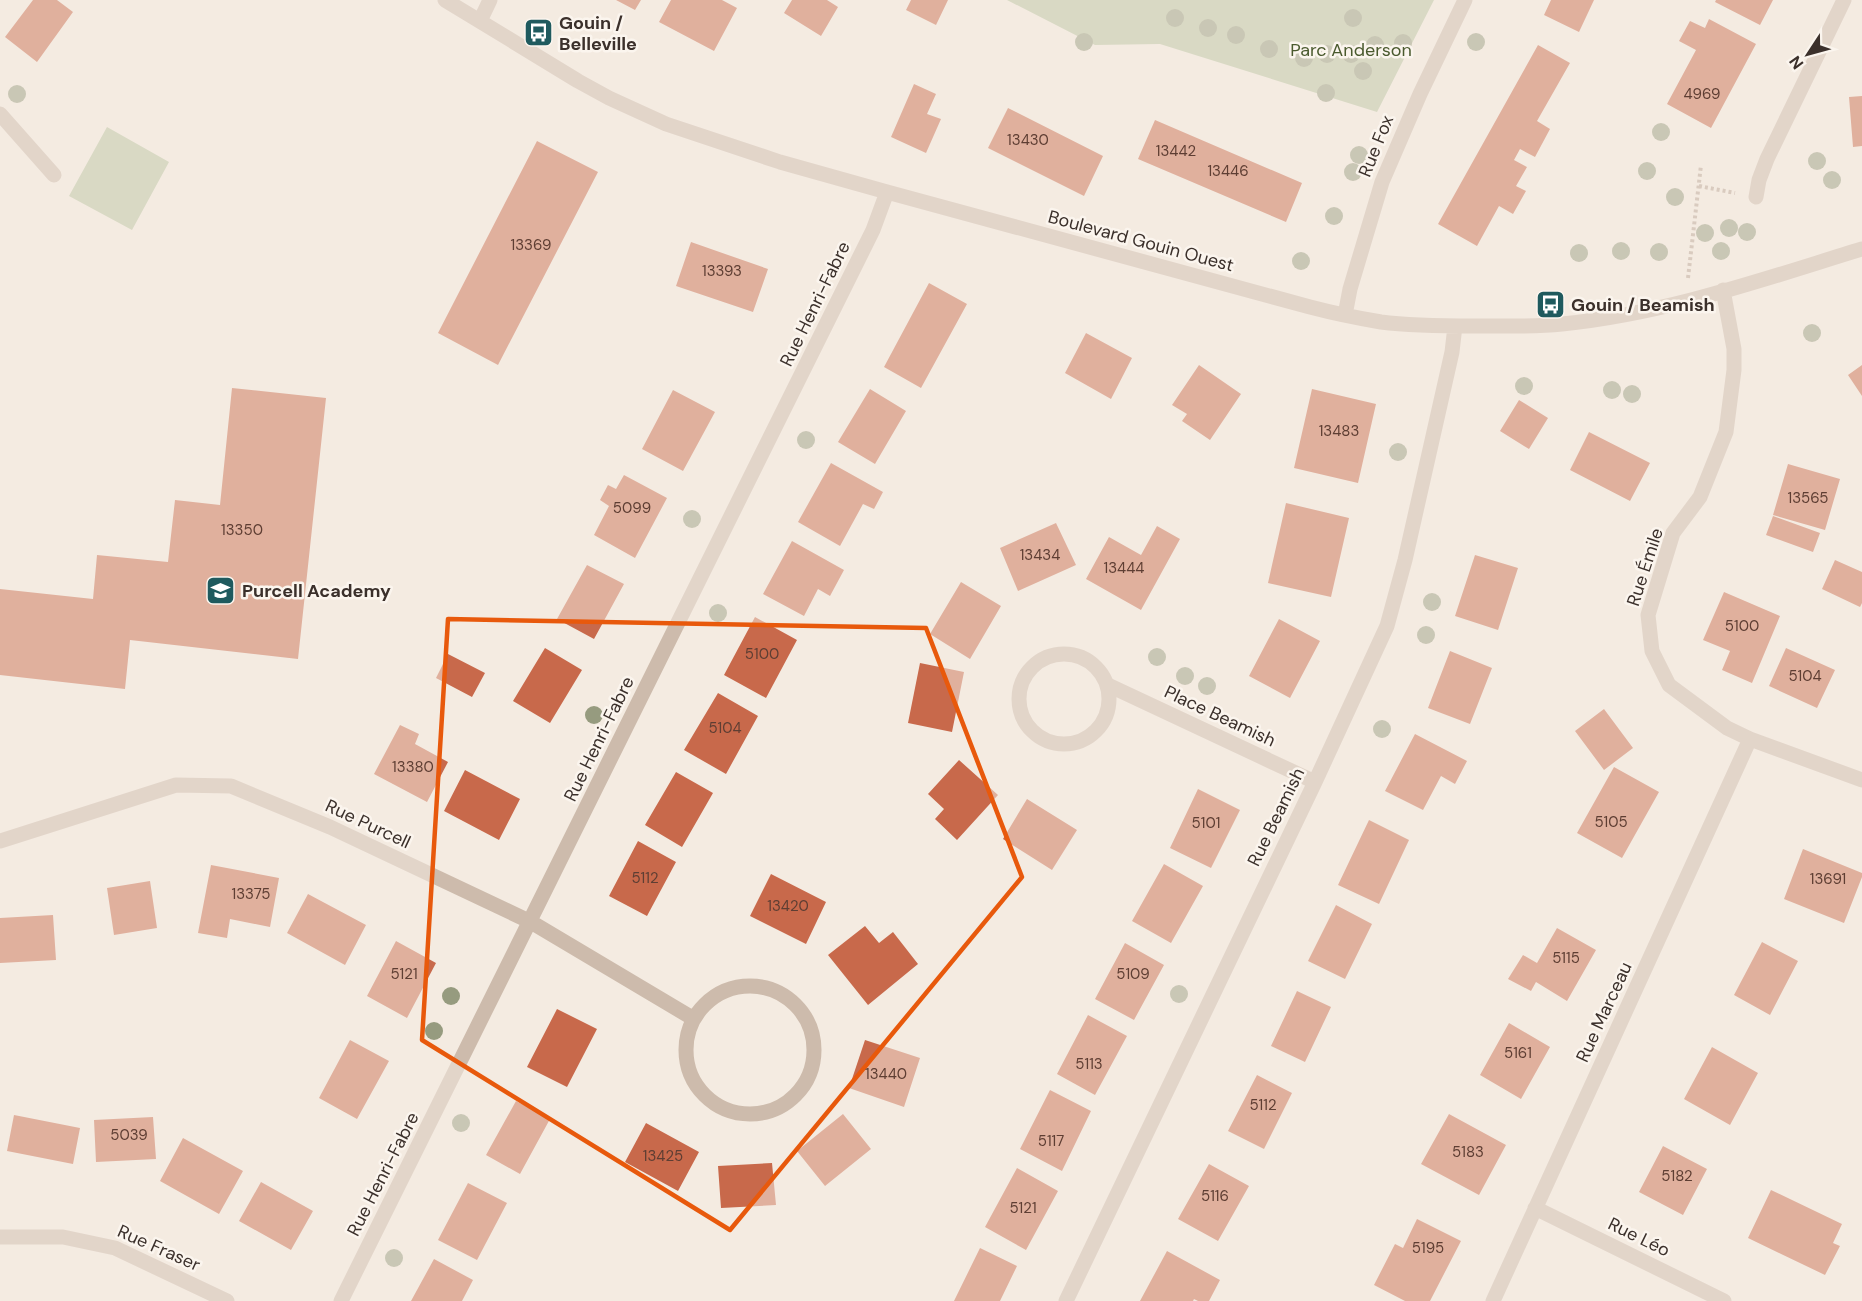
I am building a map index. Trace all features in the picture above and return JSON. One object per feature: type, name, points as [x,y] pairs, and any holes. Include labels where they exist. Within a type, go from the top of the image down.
[{"type":"street","name":"Boulevard Gouin Ouest","points":[[445,0],[578,81],[651,118],[769,158],[886,192],[1345,315],[1383,322],[1455,326],[1564,324],[1641,311],[1723,290],[1862,249]]},
{"type":"street","points":[[480,21],[490,0]]},
{"type":"street","name":"Rue Fox","points":[[1345,315],[1350,289],[1382,182],[1416,102],[1465,0]]},
{"type":"street","points":[[1756,197],[1763,169],[1844,0]]},
{"type":"street","points":[[0,114],[54,175]]},
{"type":"street","name":"Rue Henri-Fabre","points":[[341,1301],[873,230],[886,192]]},
{"type":"street","name":"Rue Émile","points":[[1723,290],[1734,350],[1734,370],[1726,432],[1700,497],[1673,533],[1648,615],[1652,651],[1669,685],[1727,728],[1750,739],[1862,780]]},
{"type":"street","name":"Rue Beamish","points":[[1066,1301],[1315,782],[1387,626],[1405,560],[1452,352],[1455,326]]},
{"type":"street","name":"Place Beamish","points":[[1108,686],[1110,700],[1107,715],[1100,728],[1088,738],[1074,744],[1060,744],[1045,740],[1033,732],[1024,720],[1019,706],[1020,690],[1025,676],[1034,665],[1047,657],[1062,654],[1076,655],[1090,662],[1101,672],[1108,686],[1315,782]]},
{"type":"street","name":"Rue Marceau","points":[[1493,1301],[1750,739]]},
{"type":"street","name":"Rue Purcell","points":[[0,840],[176,785],[231,786],[330,827],[531,922],[694,1018]]},
{"type":"street","points":[[746,986],[766,988],[786,997],[801,1011],[811,1029],[815,1050],[811,1071],[802,1089],[787,1104],[767,1113],[746,1115],[725,1110],[707,1098],[694,1081],[687,1060],[687,1039],[694,1018],[708,1002],[726,991],[746,986]]},
{"type":"street","name":"Rue Léo","points":[[1535,1208],[1724,1301]]},
{"type":"street","name":"Rue Fraser","points":[[0,1237],[63,1237],[115,1248],[228,1301]]},
{"type":"path","points":[[1688,279],[1701,165]]},
{"type":"path","points":[[1699,186],[1756,197]]},
{"type":"highlighted area","points":[[448,619],[926,628],[1022,877],[730,1230],[422,1040]]},
{"type":"green space","name":"Parc Anderson","points":[[1007,0],[1434,0],[1377,112],[1160,44],[1095,45]]},
{"type":"green space","points":[[107,127],[169,162],[132,230],[69,196]]},
{"type":"building","points":[[33,0],[57,0],[73,12],[37,62],[5,37]]},
{"type":"building","points":[[616,0],[641,0],[635,10]]},
{"type":"building","points":[[671,0],[722,0],[737,8],[714,51],[659,22]]},
{"type":"building","points":[[792,0],[827,0],[838,7],[821,36],[784,13]]},
{"type":"building","points":[[911,0],[948,0],[936,25],[906,10]]},
{"type":"building","points":[[1551,0],[1594,0],[1579,32],[1544,15]]},
{"type":"building","points":[[1716,0],[1773,0],[1760,25],[1715,2]]},
{"type":"building","points":[[1709,19],[1756,44],[1711,128],[1667,104],[1696,50],[1679,41],[1690,21],[1705,28]]},
{"type":"building","points":[[1538,45],[1570,63],[1537,121],[1550,129],[1535,157],[1520,149],[1514,160],[1527,167],[1516,186],[1526,191],[1513,214],[1499,206],[1477,246],[1438,224]]},
{"type":"building","points":[[914,84],[936,94],[927,114],[941,119],[926,153],[891,137]]},
{"type":"building","points":[[1862,96],[1862,146],[1853,147],[1849,97]]},
{"type":"building","points":[[1008,108],[1103,156],[1084,196],[988,148]]},
{"type":"building","points":[[1155,120],[1302,183],[1286,222],[1138,159]]},
{"type":"building","points":[[537,141],[598,172],[498,365],[438,333]]},
{"type":"building","points":[[691,242],[768,269],[753,312],[676,286]]},
{"type":"building","points":[[929,283],[967,304],[921,388],[884,367]]},
{"type":"building","points":[[1086,333],[1132,358],[1111,399],[1065,373]]},
{"type":"building","points":[[1199,365],[1241,394],[1210,440],[1182,421],[1187,414],[1172,405]]},
{"type":"building","points":[[1862,365],[1862,396],[1848,375]]},
{"type":"building","points":[[232,388],[326,398],[298,659],[130,640],[125,689],[0,675],[0,589],[93,599],[97,555],[168,562],[175,500],[220,505]]},
{"type":"building","points":[[870,389],[906,411],[875,464],[838,442]]},
{"type":"building","points":[[1312,389],[1376,404],[1358,483],[1294,468]]},
{"type":"building","points":[[673,390],[715,412],[683,471],[642,449]]},
{"type":"building","points":[[1519,400],[1548,418],[1529,449],[1500,431]]},
{"type":"building","points":[[1589,432],[1650,463],[1630,501],[1570,470]]},
{"type":"building","points":[[831,463],[883,492],[874,509],[863,504],[840,546],[798,522]]},
{"type":"building","points":[[1788,464],[1840,479],[1825,530],[1773,515]]},
{"type":"building","points":[[624,475],[667,498],[635,558],[594,535],[609,506],[600,500],[608,485],[616,489]]},
{"type":"building","points":[[1286,503],[1349,518],[1331,597],[1268,583]]},
{"type":"building","points":[[1773,516],[1820,533],[1813,552],[1766,535]]},
{"type":"building","points":[[1056,523],[1076,565],[1018,591],[1000,548]]},
{"type":"building","points":[[1157,526],[1180,539],[1141,610],[1086,579],[1109,537],[1141,555]]},
{"type":"building","points":[[792,541],[844,570],[830,596],[818,589],[804,616],[763,594]]},
{"type":"building","points":[[1475,555],[1518,568],[1498,630],[1455,616]]},
{"type":"building","points":[[1835,560],[1862,572],[1860,607],[1822,589]]},
{"type":"building","points":[[587,565],[624,584],[594,639],[557,619]]},
{"type":"building","points":[[961,582],[1001,606],[970,659],[930,634]]},
{"type":"building","points":[[1724,592],[1780,616],[1752,683],[1722,670],[1730,651],[1703,640]]},
{"type":"building","points":[[755,617],[797,640],[766,698],[724,675]]},
{"type":"building","points":[[1279,619],[1320,641],[1290,698],[1249,676]]},
{"type":"building","points":[[545,648],[582,670],[550,723],[513,701]]},
{"type":"building","points":[[1786,648],[1835,670],[1817,708],[1769,686]]},
{"type":"building","points":[[1450,651],[1492,668],[1470,724],[1428,708]]},
{"type":"building","points":[[448,654],[485,673],[472,697],[436,678]]},
{"type":"building","points":[[920,663],[964,672],[952,732],[908,723]]},
{"type":"building","points":[[718,693],[758,716],[726,774],[684,750]]},
{"type":"building","points":[[1604,709],[1633,748],[1604,770],[1575,731]]},
{"type":"building","points":[[400,725],[419,734],[415,744],[448,762],[427,802],[374,774]]},
{"type":"building","points":[[1415,734],[1467,761],[1455,784],[1441,776],[1423,810],[1385,791]]},
{"type":"building","points":[[959,760],[998,795],[957,840],[935,819],[944,809],[928,794]]},
{"type":"building","points":[[1614,767],[1659,792],[1622,858],[1577,833]]},
{"type":"building","points":[[465,770],[520,799],[499,840],[444,811]]},
{"type":"building","points":[[676,772],[713,793],[682,847],[645,825]]},
{"type":"building","points":[[1198,789],[1240,810],[1211,868],[1170,848]]},
{"type":"building","points":[[1027,799],[1077,830],[1052,870],[1003,839]]},
{"type":"building","points":[[1369,820],[1409,840],[1379,904],[1338,885]]},
{"type":"building","points":[[638,841],[676,862],[647,916],[609,896]]},
{"type":"building","points":[[1803,849],[1862,873],[1844,923],[1784,899]]},
{"type":"building","points":[[1164,864],[1203,886],[1171,943],[1132,921]]},
{"type":"building","points":[[211,865],[279,878],[270,927],[230,919],[227,938],[198,933]]},
{"type":"building","points":[[771,874],[826,902],[806,944],[750,916]]},
{"type":"building","points":[[150,881],[157,928],[114,935],[107,888]]},
{"type":"building","points":[[308,894],[366,925],[345,965],[287,933]]},
{"type":"building","points":[[1336,905],[1372,924],[1345,979],[1308,961]]},
{"type":"building","points":[[53,915],[56,960],[0,963],[0,918]]},
{"type":"building","points":[[865,926],[879,943],[893,932],[918,964],[868,1005],[828,955]]},
{"type":"building","points":[[1557,928],[1596,950],[1567,1001],[1536,982],[1531,991],[1508,979],[1523,955],[1537,963]]},
{"type":"building","points":[[396,941],[436,963],[407,1018],[367,996]]},
{"type":"building","points":[[1762,942],[1798,961],[1770,1015],[1734,995]]},
{"type":"building","points":[[1125,943],[1164,965],[1134,1020],[1095,999]]},
{"type":"building","points":[[1297,991],[1331,1007],[1305,1062],[1271,1046]]},
{"type":"building","points":[[557,1009],[597,1029],[567,1087],[527,1067]]},
{"type":"building","points":[[1088,1015],[1127,1036],[1095,1095],[1057,1074]]},
{"type":"building","points":[[1509,1023],[1550,1047],[1521,1099],[1480,1075]]},
{"type":"building","points":[[350,1040],[389,1061],[357,1119],[319,1098]]},
{"type":"building","points":[[865,1040],[920,1058],[904,1107],[849,1088]]},
{"type":"building","points":[[1712,1047],[1758,1073],[1730,1125],[1684,1099]]},
{"type":"building","points":[[1257,1075],[1292,1093],[1264,1149],[1228,1131]]},
{"type":"building","points":[[1050,1090],[1091,1111],[1062,1171],[1020,1149]]},
{"type":"building","points":[[516,1101],[550,1119],[520,1174],[486,1155]]},
{"type":"building","points":[[843,1114],[871,1149],[825,1186],[797,1151]]},
{"type":"building","points":[[1449,1114],[1506,1145],[1479,1195],[1421,1164]]},
{"type":"building","points":[[14,1115],[80,1128],[73,1164],[7,1151]]},
{"type":"building","points":[[153,1117],[156,1159],[96,1162],[94,1120]]},
{"type":"building","points":[[646,1123],[699,1152],[678,1191],[625,1162]]},
{"type":"building","points":[[183,1138],[243,1171],[219,1214],[160,1181]]},
{"type":"building","points":[[1663,1146],[1707,1169],[1683,1215],[1639,1192]]},
{"type":"building","points":[[772,1163],[776,1205],[721,1208],[718,1166]]},
{"type":"building","points":[[1209,1164],[1249,1186],[1218,1241],[1178,1219]]},
{"type":"building","points":[[1017,1168],[1058,1191],[1026,1250],[985,1227]]},
{"type":"building","points":[[261,1182],[313,1211],[291,1250],[239,1221]]},
{"type":"building","points":[[468,1183],[507,1203],[477,1260],[438,1240]]},
{"type":"building","points":[[1771,1190],[1842,1224],[1833,1243],[1840,1246],[1825,1275],[1748,1238]]},
{"type":"building","points":[[1417,1219],[1461,1241],[1430,1301],[1405,1301],[1374,1285],[1395,1244],[1403,1248]]},
{"type":"building","points":[[980,1248],[1017,1266],[1000,1301],[954,1301]]},
{"type":"building","points":[[1167,1251],[1220,1280],[1209,1301],[1194,1299],[1193,1301],[1140,1301]]},
{"type":"building","points":[[434,1259],[473,1280],[462,1301],[411,1301]]},
{"type":"place","name":"Gouin / Belleville","points":[[538,33]]},
{"type":"place","name":"Gouin / Beamish","points":[[1550,305]]},
{"type":"place","name":"Purcell Academy","points":[[221,591]]}]
